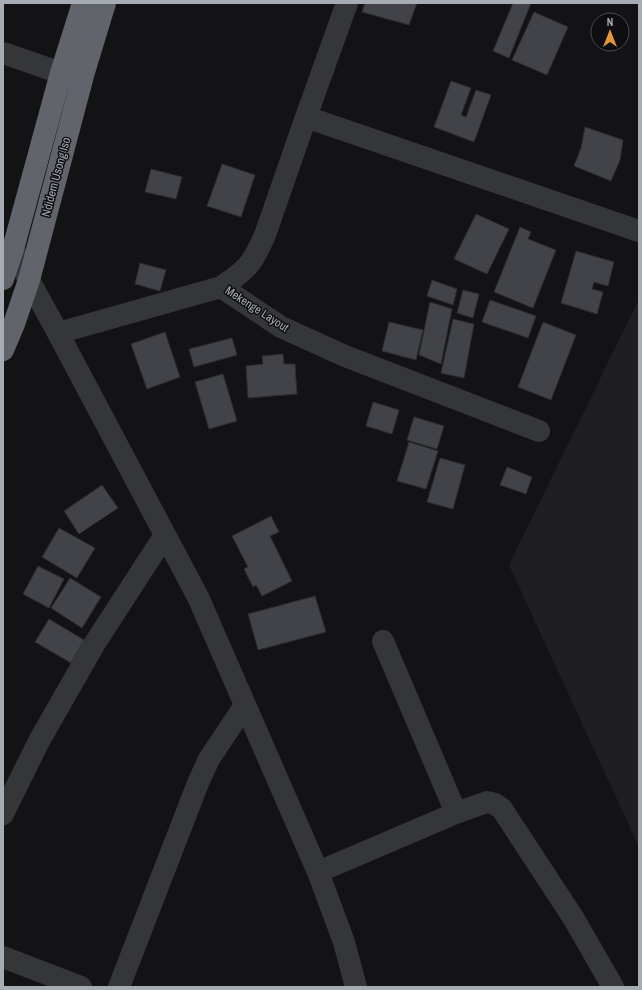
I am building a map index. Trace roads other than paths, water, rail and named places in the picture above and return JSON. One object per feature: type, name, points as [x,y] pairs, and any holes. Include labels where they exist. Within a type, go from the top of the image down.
[{"type":"highway","name":"Ndidem Usong Iso","points":[[3,278],[13,249],[61,72],[83,3]]},
{"type":"highway","name":"Ndidem Usong Iso","points":[[3,350],[14,324],[29,280],[84,72],[105,3]]},
{"type":"street","name":"Mekenge Layout","points":[[347,3],[265,235],[250,264],[240,274],[221,287],[281,327],[345,356],[539,431]]},
{"type":"street","points":[[3,53],[61,72]]},
{"type":"street","points":[[306,117],[639,231]]},
{"type":"street","points":[[13,249],[198,597],[318,872],[344,942],[356,987]]},
{"type":"street","points":[[58,333],[221,287]]},
{"type":"street","points":[[3,814],[39,741],[95,643],[165,535]]},
{"type":"street","points":[[383,641],[456,813]]},
{"type":"street","points":[[119,987],[198,783],[209,759],[245,705]]},
{"type":"street","points":[[318,872],[456,813],[487,802],[495,804],[502,810],[574,919],[613,987]]},
{"type":"street","points":[[3,957],[81,987]]}]
